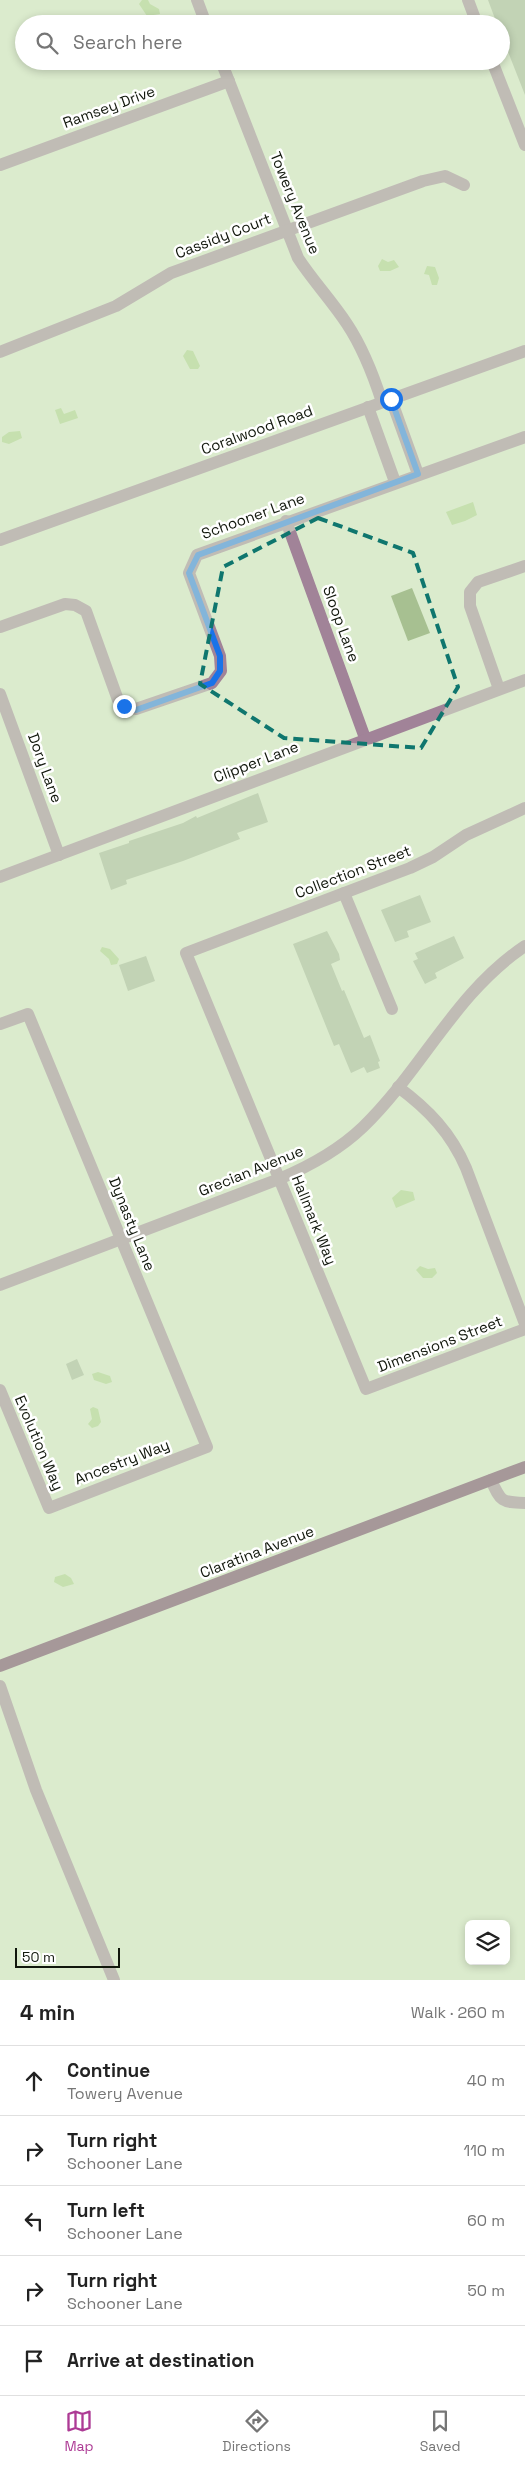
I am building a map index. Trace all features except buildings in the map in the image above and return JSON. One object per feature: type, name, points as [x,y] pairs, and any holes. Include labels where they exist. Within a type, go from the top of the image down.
[{"type":"main road","name":"Claratina Avenue","points":[[0,1666],[525,1467]]},
{"type":"street","points":[[196,0],[202,15]]},
{"type":"street","points":[[468,0],[474,15]]},
{"type":"street","name":"Towery Avenue","points":[[225,70],[286,229],[303,265],[346,322],[360,346],[418,474]]},
{"type":"street","points":[[496,70],[525,145]]},
{"type":"street","name":"Ramsey Drive","points":[[0,164],[229,81]]},
{"type":"street","name":"Cassidy Court","points":[[0,352],[116,306],[170,274],[286,229],[423,181],[445,176],[464,185]]},
{"type":"street","name":"Coralwood Road","points":[[0,540],[525,351]]},
{"type":"street","points":[[368,407],[395,482]]},
{"type":"street","name":"Schooner Lane","points":[[0,627],[65,604],[75,604],[86,611],[118,700],[124,706],[136,710],[212,683],[220,671],[220,656],[189,573],[192,563],[198,555],[395,482],[524,439]]},
{"type":"street","name":"Sloop Lane","points":[[286,521],[366,738]]},
{"type":"street","points":[[499,690],[470,606],[470,592],[478,582],[525,566]]},
{"type":"street","name":"Clipper Lane","points":[[0,877],[366,738],[525,680]]},
{"type":"street","name":"Dory Lane","points":[[0,694],[60,855]]},
{"type":"street","name":"Collection Street","points":[[186,953],[410,868],[433,857],[473,832],[525,808]]},
{"type":"street","points":[[344,893],[392,1009]]},
{"type":"street","name":"Grecian Avenue","points":[[0,1285],[279,1179],[319,1160],[342,1145],[368,1122],[398,1087],[471,992],[493,971],[525,946]]},
{"type":"street","name":"Hallmark Way","points":[[186,953],[366,1389]]},
{"type":"street","name":"Dynasty Lane","points":[[0,1024],[28,1014],[207,1447]]},
{"type":"street","points":[[398,1087],[428,1111],[446,1132],[457,1149],[525,1324]]},
{"type":"street","name":"Dimensions Street","points":[[366,1389],[525,1329]]},
{"type":"street","name":"Evolution Way","points":[[0,1390],[49,1508]]},
{"type":"street","name":"Ancestry Way","points":[[49,1508],[207,1447]]},
{"type":"street","points":[[491,1480],[500,1499],[505,1502],[525,1503]]},
{"type":"street","points":[[0,1686],[36,1790],[114,1980]]},
{"type":"highlighted area","points":[[318,518],[413,553],[458,687],[421,748],[284,738],[200,684],[223,567]]},
{"type":"shaded area","points":[[142,0],[148,0],[150,4],[159,9],[160,14],[146,15],[139,4]]},
{"type":"shaded area","points":[[382,259],[388,262],[394,260],[399,267],[390,271],[380,271],[378,266]]},
{"type":"shaded area","points":[[427,266],[435,267],[439,278],[437,285],[432,285],[429,275],[424,274]]},
{"type":"shaded area","points":[[187,350],[193,351],[200,366],[198,369],[190,369],[183,356]]},
{"type":"shaded area","points":[[61,408],[64,414],[75,410],[78,418],[60,424],[55,410]]},
{"type":"shaded area","points":[[20,431],[22,438],[9,444],[2,442],[2,437],[9,432]]},
{"type":"shaded area","points":[[473,502],[477,515],[452,525],[446,512]]},
{"type":"shaded area","points":[[412,588],[430,633],[408,641],[391,596]]},
{"type":"shaded area","points":[[102,947],[110,949],[119,959],[117,964],[111,965],[109,959],[100,951]]},
{"type":"shaded area","points":[[401,1190],[413,1192],[415,1200],[396,1208],[392,1198]]},
{"type":"shaded area","points":[[420,1266],[428,1269],[435,1268],[437,1273],[432,1278],[423,1278],[416,1270]]},
{"type":"shaded area","points":[[98,1372],[110,1376],[112,1382],[106,1384],[94,1380],[92,1374]]},
{"type":"shaded area","points":[[93,1407],[98,1409],[101,1422],[98,1426],[92,1428],[88,1424],[92,1419],[90,1409]]},
{"type":"shaded area","points":[[65,1574],[71,1578],[74,1584],[63,1587],[54,1582],[55,1577]]},
{"type":"route","points":[[124,706],[136,710],[212,683],[220,671],[220,656],[189,573],[192,563],[198,555],[286,521],[418,474],[391,399]]}]
